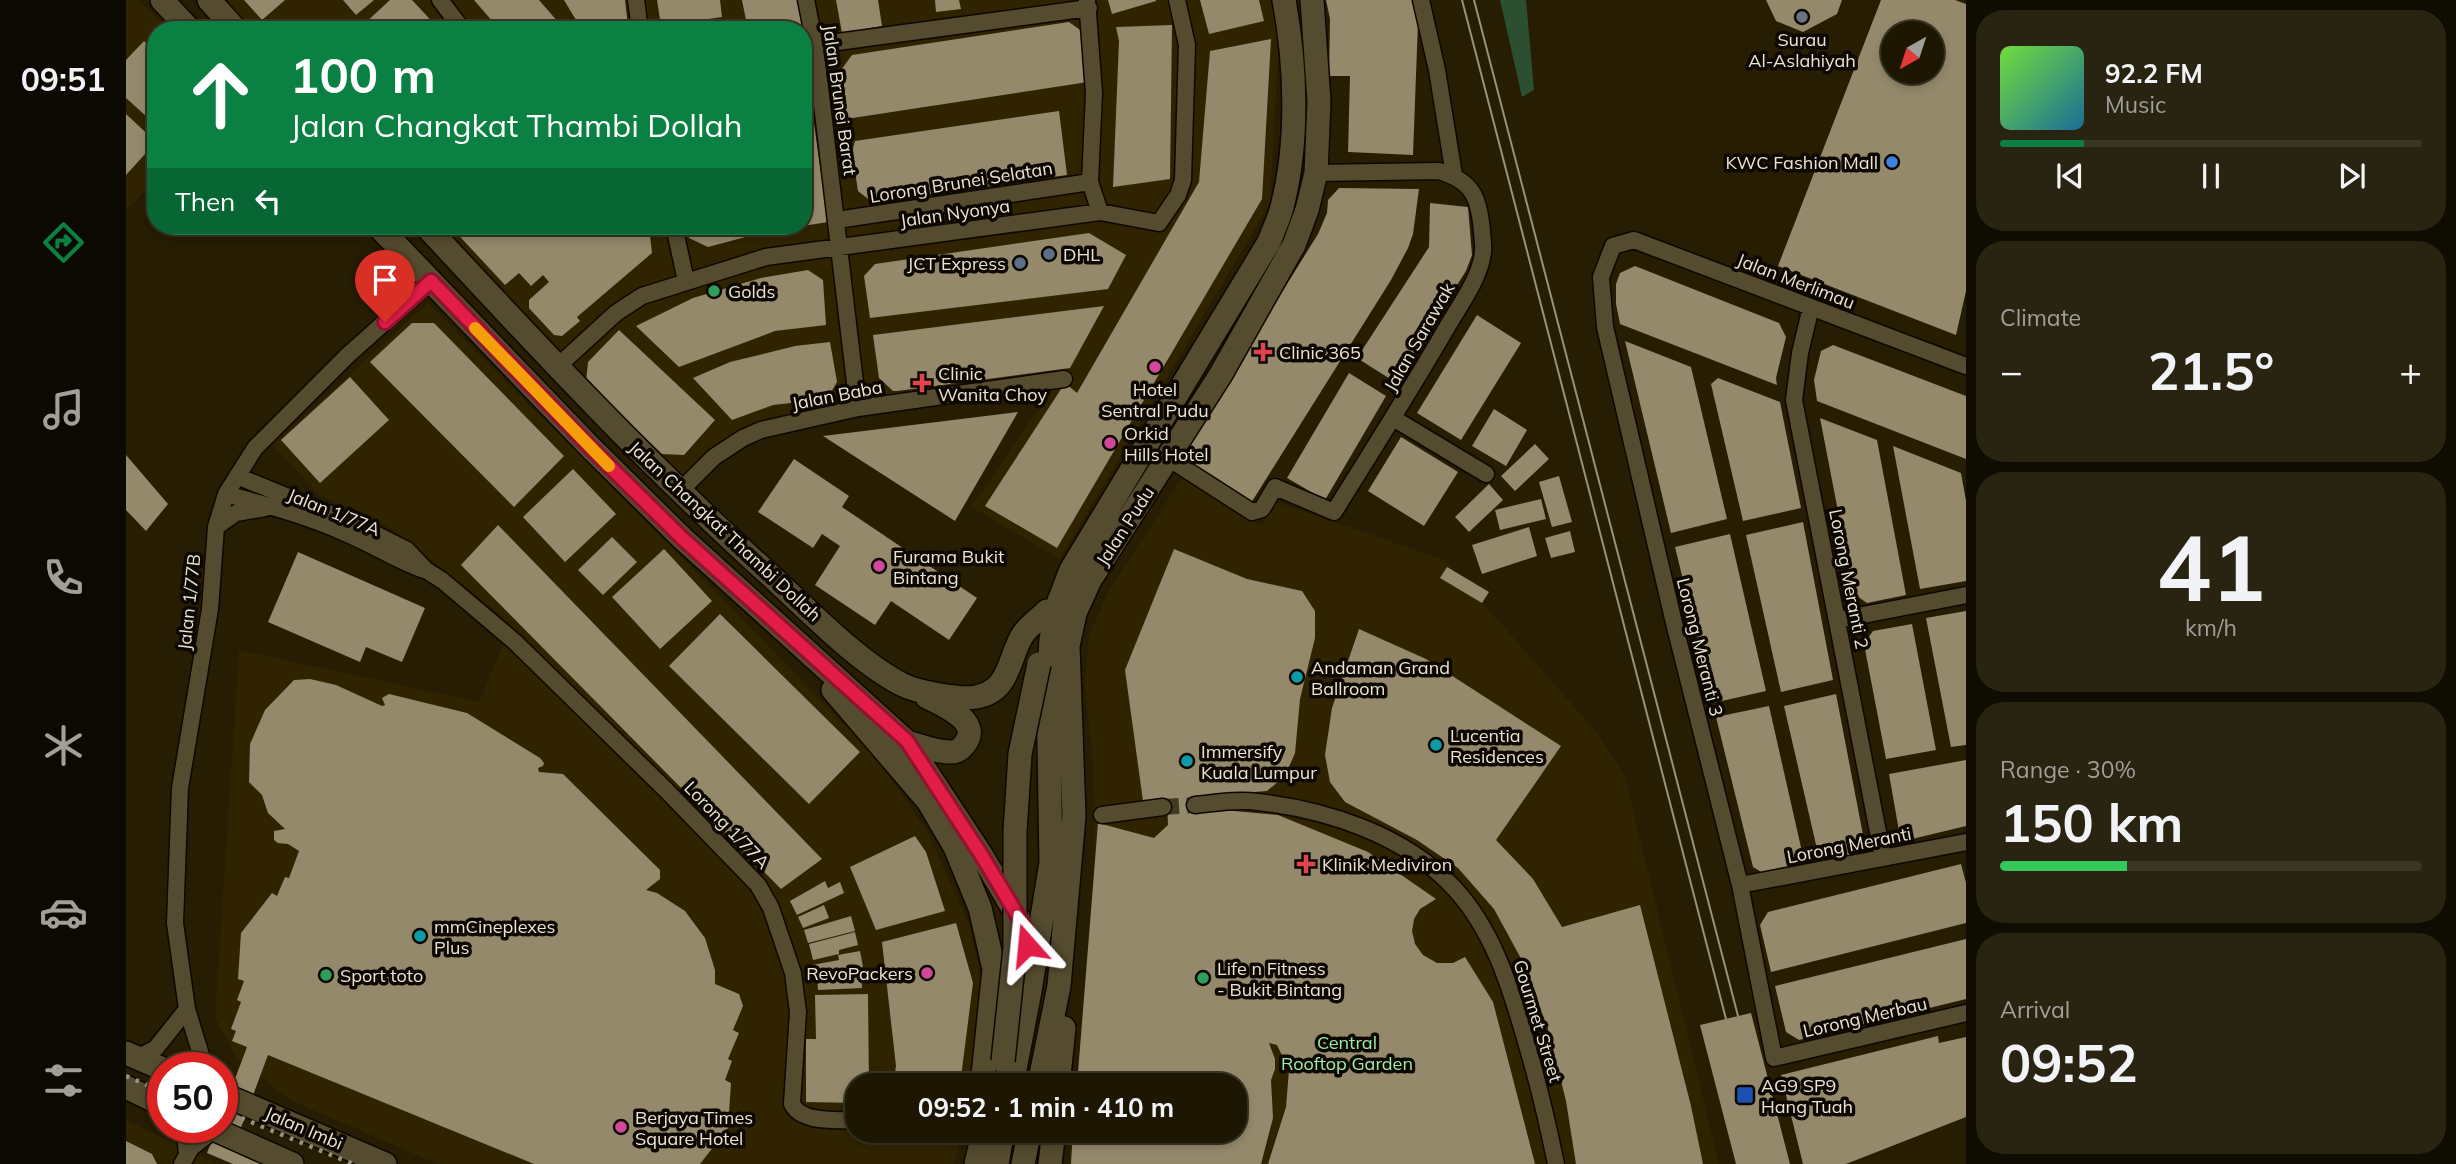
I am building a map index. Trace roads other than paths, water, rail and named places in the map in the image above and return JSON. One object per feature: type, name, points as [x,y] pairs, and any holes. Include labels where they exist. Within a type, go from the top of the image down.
[{"type":"main road","points":[[162,0],[182,21]]},
{"type":"main road","points":[[178,0],[196,21]]},
{"type":"main road","points":[[209,0],[229,21]]},
{"type":"main road","points":[[221,0],[233,21]]},
{"type":"main road","name":"Jalan Pudu","points":[[1014,1073],[1051,862],[1048,688],[1051,639],[1059,601],[1071,570],[1269,242],[1282,210],[1291,162],[1293,94],[1289,26],[1284,0]]},
{"type":"main road","name":"Jalan Pudu","points":[[1041,1073],[1059,986],[1074,816],[1068,646],[1072,623],[1090,580],[1221,374],[1294,245],[1307,210],[1316,173],[1319,102],[1312,0]]},
{"type":"main road","name":"Jalan Changkat Thambi Dollah","points":[[387,235],[608,466],[715,568],[907,741]]},
{"type":"main road","name":"Jalan Changkat Thambi Dollah","points":[[434,235],[557,367],[680,492],[855,651],[902,685],[919,692],[973,698],[990,693],[1001,682],[1012,664],[1024,634],[1047,611]]},
{"type":"main road","points":[[999,1073],[1003,1060],[1014,948],[1020,754],[1040,664],[1047,611],[1071,570]]},
{"type":"main road","points":[[801,646],[822,678],[928,801],[955,847],[980,908],[994,969],[983,1073]]},
{"type":"main road","points":[[902,685],[964,719],[970,730],[969,739],[961,749],[954,752],[907,741]]},
{"type":"main road","points":[[907,741],[1024,926],[1030,991]]},
{"type":"main road","points":[[1059,1073],[1077,931],[1079,846],[1074,816]]},
{"type":"main road","points":[[126,1087],[147,1097]]},
{"type":"main road","name":"Jalan Imbi","points":[[238,1101],[385,1164]]},
{"type":"main road","points":[[238,1140],[292,1164]]},
{"type":"main road","points":[[976,1164],[980,1143]]},
{"type":"main road","points":[[997,1164],[1001,1143]]},
{"type":"main road","points":[[1023,1164],[1027,1143]]},
{"type":"main road","points":[[1050,1164],[1052,1143]]},
{"type":"street","points":[[440,0],[456,21]]},
{"type":"street","points":[[636,0],[639,21]]},
{"type":"street","name":"Jalan Brunei Barat","points":[[806,0],[810,21]]},
{"type":"street","name":"Jalan Nyonya","points":[[557,367],[616,313],[642,296],[766,257],[1100,212],[1159,223],[1178,195],[1182,180],[1187,45],[1177,0]]},
{"type":"street","points":[[1316,173],[1440,171],[1454,175],[1437,70],[1421,0]]},
{"type":"street","points":[[815,45],[1088,4],[1094,93],[1090,182],[1100,212]]},
{"type":"street","name":"Jalan Brunei Barat","points":[[812,30],[858,408]]},
{"type":"street","name":"Jalan Sarawak","points":[[1168,458],[1252,512],[1262,509],[1275,487],[1334,512],[1473,282],[1483,252],[1480,214],[1476,198],[1467,185],[1454,175]]},
{"type":"street","name":"Lorong Brunei Selatan","points":[[837,220],[1090,182]]},
{"type":"street","points":[[676,235],[686,281]]},
{"type":"street","name":"Jalan Merlimau","points":[[1613,246],[1634,240],[1964,361]]},
{"type":"street","name":"Lorong Meranti 3","points":[[1613,246],[1601,277],[1605,327],[1674,623],[1740,885],[1774,1058]]},
{"type":"street","name":"Jalan 1/77B","points":[[200,1052],[187,1009],[175,923],[180,788],[210,609],[216,527],[226,494],[255,448],[348,355],[431,281]]},
{"type":"street","name":"Lorong Meranti 2","points":[[1811,307],[1800,353],[1794,400],[1883,858]]},
{"type":"street","name":"Jalan Baba","points":[[680,492],[714,457],[761,430],[858,408],[1064,379]]},
{"type":"street","points":[[1393,418],[1486,474]]},
{"type":"street","name":"Jalan 1/77A","points":[[237,476],[359,526],[407,550],[426,570],[443,581],[515,642]]},
{"type":"street","name":"Jalan 1/77A","points":[[226,494],[345,533],[401,562],[426,570]]},
{"type":"street","points":[[216,527],[236,513],[271,507]]},
{"type":"street","points":[[1837,620],[1966,595]]},
{"type":"street","name":"Lorong 1/77A","points":[[515,642],[666,790],[758,885],[771,908],[793,973],[798,1012],[792,1104],[796,1111],[804,1116],[845,1120]]},
{"type":"street","name":"Gourmet Street","points":[[1195,804],[1256,801],[1336,818],[1366,829],[1400,847],[1432,868],[1454,888],[1498,955],[1544,1105],[1556,1164]]},
{"type":"street","points":[[1102,815],[1163,807]]},
{"type":"street","name":"Lorong Meranti","points":[[1740,885],[1966,842]]},
{"type":"street","points":[[132,1055],[156,1048],[187,1009]]},
{"type":"street","name":"Lorong Merbau","points":[[1774,1058],[1966,1013]]},
{"type":"street","points":[[184,1159],[198,1143]]},
{"type":"tunnel","points":[[1163,807],[1195,805]]},
{"type":"tram line","points":[[1462,0],[1726,1019]]},
{"type":"tram line","points":[[1474,0],[1738,1016]]},
{"type":"railway","points":[[126,1076],[147,1085]]},
{"type":"railway","points":[[238,1117],[353,1164]]},
{"type":"place","name":"Surau Al-Aslahiyah","points":[[1802,17]]},
{"type":"place","name":"KWC Fashion Mall","points":[[1892,162]]},
{"type":"place","name":"DHL","points":[[1049,254]]},
{"type":"place","name":"JCT Express","points":[[1020,263]]},
{"type":"place","name":"Golds","points":[[714,291]]},
{"type":"place","name":"Clinic 365","points":[[1263,352]]},
{"type":"place","name":"Hotel Sentral Pudu","points":[[1155,367]]},
{"type":"place","name":"Clinic Wanita Choy","points":[[922,383]]},
{"type":"place","name":"Orkid Hills Hotel","points":[[1110,443]]},
{"type":"place","name":"Furama Bukit Bintang","points":[[879,566]]},
{"type":"place","name":"Andaman Grand Ballroom","points":[[1297,677]]},
{"type":"place","name":"Lucentia Residences","points":[[1436,745]]},
{"type":"place","name":"Immersify Kuala Lumpur","points":[[1187,761]]},
{"type":"place","name":"Klinik Mediviron","points":[[1306,864]]},
{"type":"place","name":"mmCineplexes Plus","points":[[420,936]]},
{"type":"place","name":"RevoPackers","points":[[927,973]]},
{"type":"place","name":"Sport toto","points":[[326,975]]},
{"type":"place","name":"Life n Fitness - Bukit Bintang","points":[[1203,978]]},
{"type":"place","name":"AG9 SP9 Hang Tuah","points":[[1745,1095]]},
{"type":"place","name":"Berjaya Times Square Hotel","points":[[621,1127]]},
{"type":"park label","name":"Central Rooftop Garden","points":[[1347,1052]]}]
